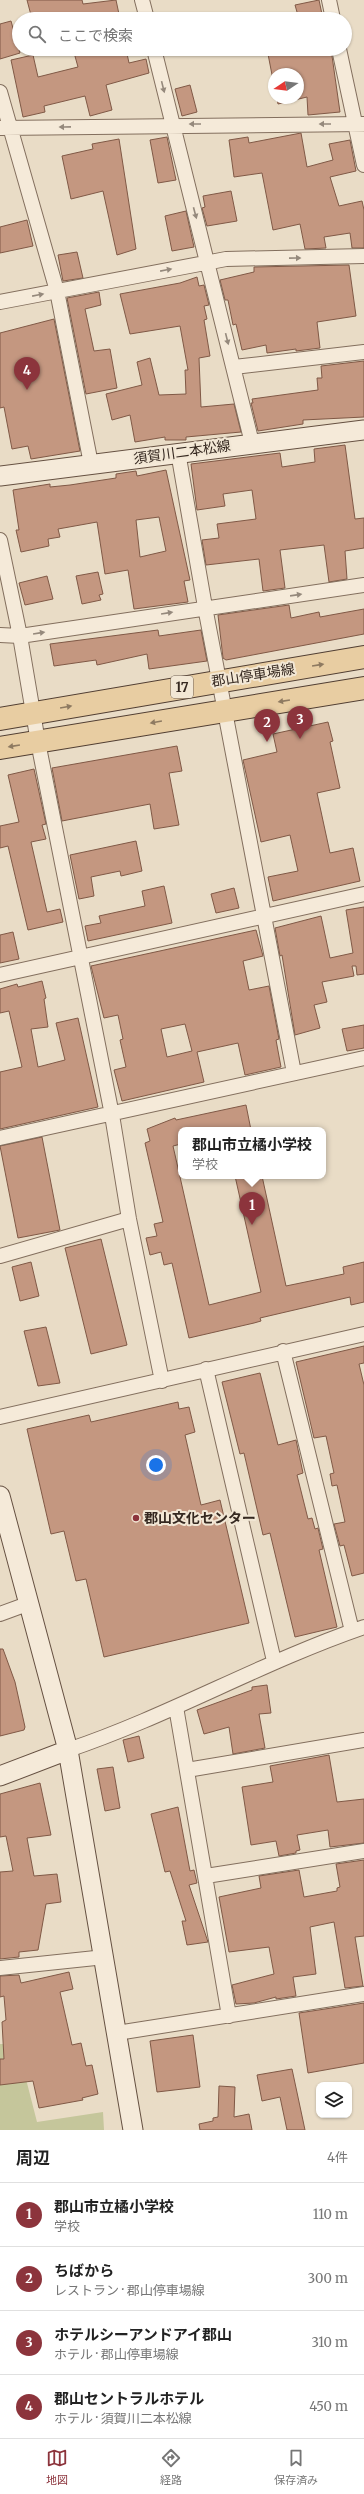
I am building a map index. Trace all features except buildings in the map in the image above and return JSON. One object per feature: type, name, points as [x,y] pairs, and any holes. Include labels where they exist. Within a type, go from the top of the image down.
[{"type":"main road","name":"郡山停車場線","points":[[0,719],[364,657]]},
{"type":"main road","name":"17","points":[[0,748],[364,688]]},
{"type":"street","points":[[142,0],[145,12]]},
{"type":"street","points":[[329,0],[332,12]]},
{"type":"street","points":[[156,56],[252,443]]},
{"type":"street","points":[[341,56],[360,124],[364,165]]},
{"type":"street","points":[[0,92],[5,128],[57,291],[92,464]]},
{"type":"street","points":[[5,128],[172,124],[360,124]]},
{"type":"street","points":[[0,302],[226,259],[364,256]]},
{"type":"street","points":[[234,367],[364,352]]},
{"type":"street","name":"須賀川二本松線","points":[[0,476],[178,452],[364,430]]},
{"type":"street","points":[[178,452],[204,607],[226,710],[294,1073]]},
{"type":"street","points":[[0,540],[20,636],[38,742],[112,1115],[129,1219],[162,1381]]},
{"type":"street","points":[[0,634],[20,636],[204,607],[364,585]]},
{"type":"street","points":[[0,975],[364,894]]},
{"type":"street","points":[[0,1138],[112,1115],[364,1058]]},
{"type":"street","points":[[0,1256],[129,1219]]},
{"type":"street","points":[[0,1416],[162,1381],[206,1369],[364,1334]]},
{"type":"street","points":[[0,1776],[68,1750],[102,1739],[176,1707],[274,1661],[358,1629],[284,1351]]},
{"type":"street","points":[[206,1369],[274,1661]]},
{"type":"street","points":[[0,1497],[30,1603],[68,1750],[105,1957],[133,2130]]},
{"type":"street","points":[[0,1614],[30,1603]]},
{"type":"street","points":[[176,1707],[229,2016]]},
{"type":"street","points":[[187,1770],[364,1740]]},
{"type":"street","points":[[206,1876],[364,1851]]},
{"type":"street","points":[[0,1968],[105,1957]]},
{"type":"street","points":[[117,2033],[364,1994]]},
{"type":"green space","points":[[0,2044],[17,2044],[37,2122],[103,2112],[104,2130],[0,2130]]},
{"type":"place","name":"郡山セントラルホテル","points":[[27,390]]},
{"type":"place","name":"ホテルシーアンドアイ郡山","points":[[300,739]]},
{"type":"place","name":"ちばから","points":[[267,742]]},
{"type":"place","name":"郡山市立橘小学校","points":[[252,1225]]},
{"type":"place","name":"郡山文化センター","points":[[136,1518]]}]
